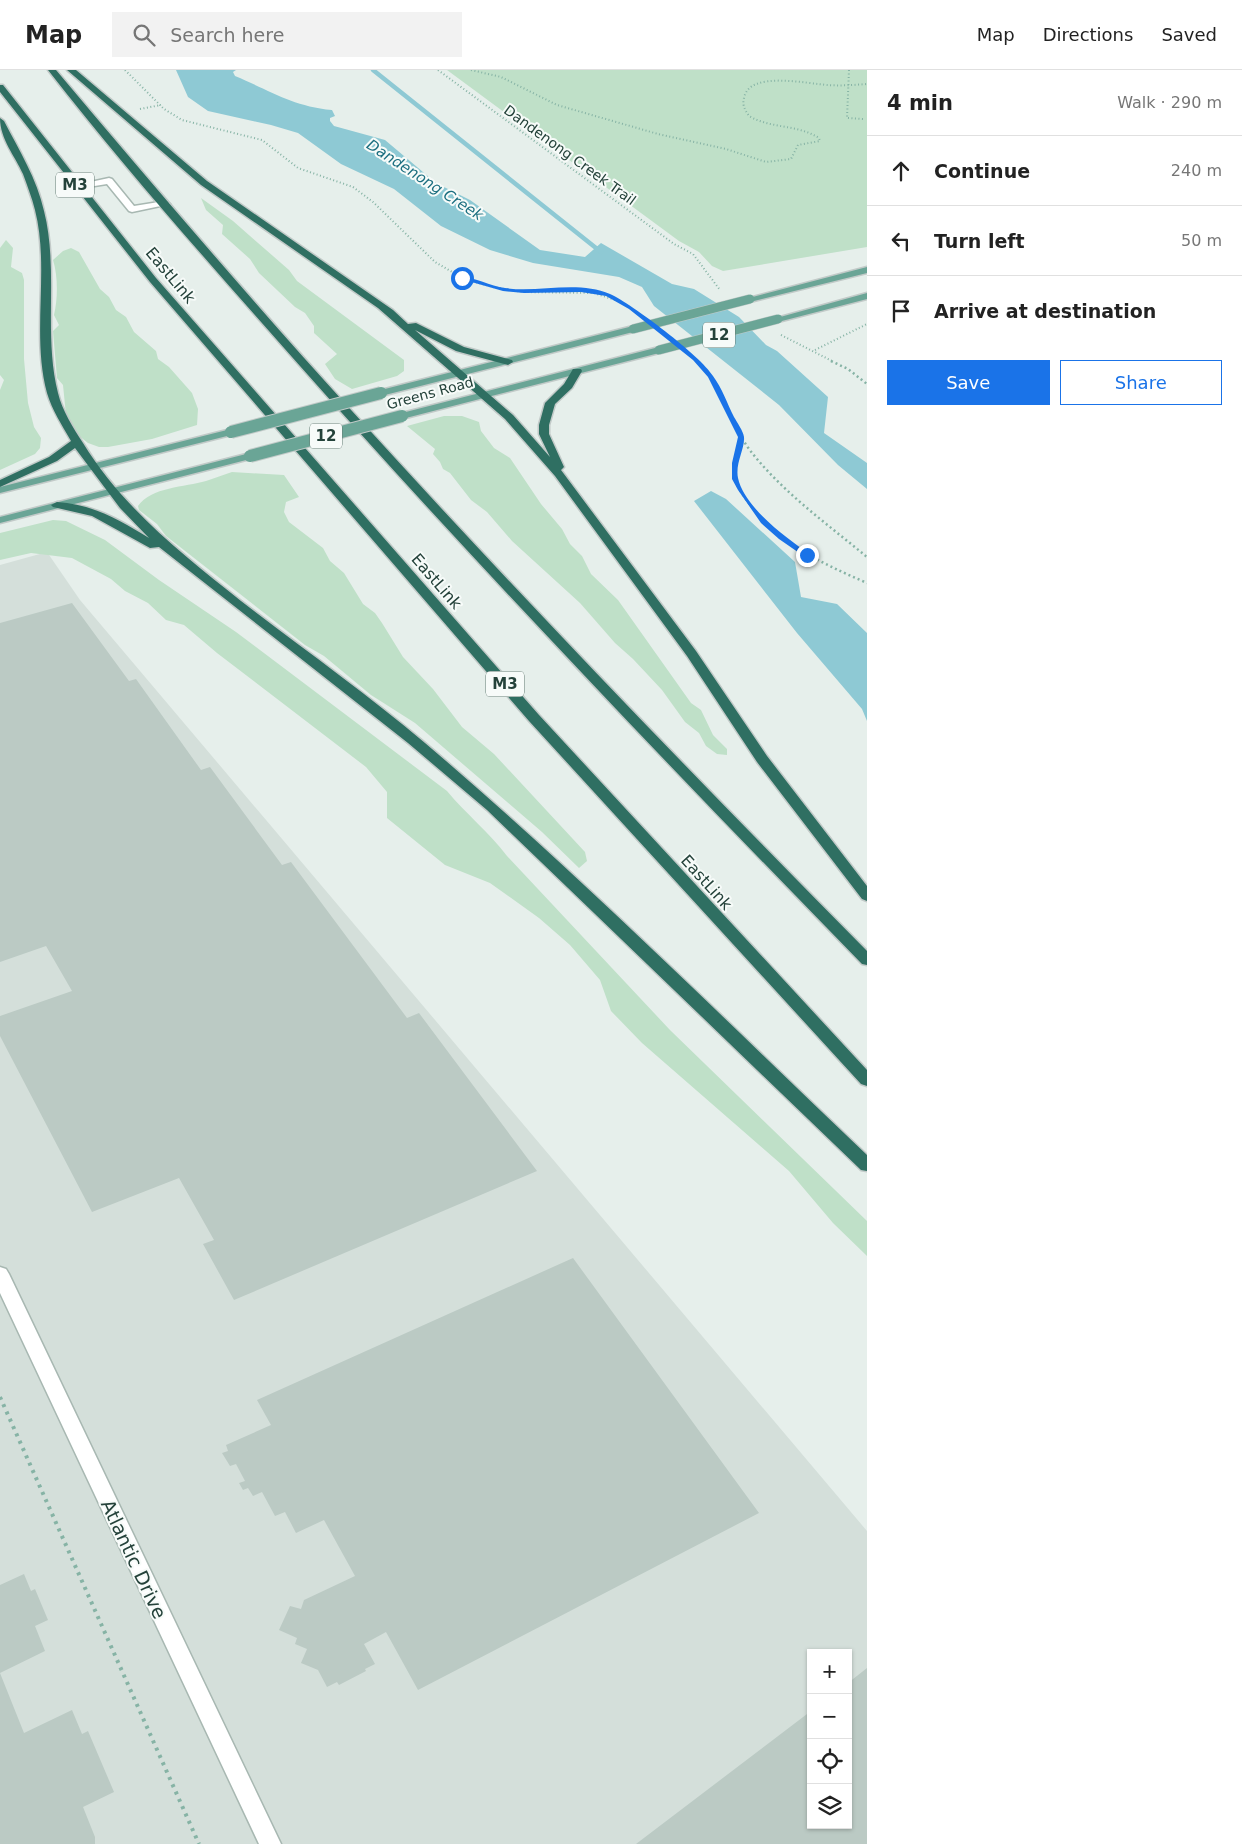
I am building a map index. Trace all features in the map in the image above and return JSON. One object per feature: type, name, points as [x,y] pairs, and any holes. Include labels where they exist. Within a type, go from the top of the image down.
[{"type":"highway","points":[[52,70],[312,375],[402,474],[604,690],[867,960]]},
{"type":"highway","points":[[71,70],[204,183],[383,308],[522,430],[559,474],[692,654],[762,759],[867,896]]},
{"type":"highway","name":"EastLink","points":[[0,87],[76,186],[153,280],[534,718],[867,1080]]},
{"type":"highway","points":[[0,121],[27,174],[40,211],[44,246],[49,371],[57,406],[76,442],[145,530],[192,569],[413,740],[486,801],[867,1165]]},
{"type":"highway","points":[[383,308],[460,349],[508,362]]},
{"type":"highway","points":[[559,474],[556,458],[544,434],[544,425],[550,403],[568,386],[577,371]]},
{"type":"highway","points":[[0,484],[52,459],[76,442]]},
{"type":"highway","points":[[57,505],[83,508],[105,517],[192,569]]},
{"type":"main road","name":"Greens Road","points":[[0,490],[867,270]]},
{"type":"main road","name":"Greens Road","points":[[0,520],[867,296]]},
{"type":"street","points":[[76,186],[109,181],[132,209],[165,204]]},
{"type":"street","name":"Atlantic Drive","points":[[0,1274],[270,1844]]},
{"type":"path","points":[[125,70],[181,120],[255,137],[273,146],[295,166],[336,179],[360,191],[430,257],[450,273],[480,284],[524,292],[594,291],[620,301],[636,313]]},
{"type":"path","name":"Dandenong Creek Trail","points":[[438,70],[674,244],[693,254]]},
{"type":"path","points":[[471,70],[501,77],[556,105],[650,132],[726,149],[766,162],[784,162],[796,152],[798,145],[820,141],[819,138],[805,129],[760,122],[746,114],[743,101],[745,91],[755,82],[778,77],[826,85],[867,84]]},
{"type":"path","points":[[849,70],[847,118],[864,120]]},
{"type":"path","points":[[867,324],[814,350],[848,370],[867,384]]},
{"type":"path","points":[[688,354],[711,376],[741,437],[775,478],[867,556]]},
{"type":"path","points":[[741,437],[735,463],[735,479],[750,504],[764,522],[793,547],[867,583]]},
{"type":"path","points":[[0,1397],[198,1844]]},
{"type":"shaded area","points":[[47,552],[80,600],[867,1531],[867,1844],[0,1844],[0,565]]},
{"type":"green space","points":[[447,70],[867,70],[867,247],[723,271],[712,266],[699,252],[679,241]]},
{"type":"green space","points":[[201,198],[233,221],[289,270],[297,281],[404,360],[404,371],[397,376],[352,389],[335,379],[325,364],[337,354],[314,333],[314,326],[305,313],[295,307],[259,273],[250,259],[222,234],[223,225],[206,210]]},
{"type":"green space","points":[[6,240],[13,248],[11,267],[22,273],[24,280],[24,359],[28,403],[34,427],[41,438],[40,448],[35,454],[0,470],[0,390],[4,380],[0,375],[0,248]]},
{"type":"green space","points":[[71,248],[79,252],[100,289],[109,297],[116,310],[126,317],[134,332],[156,351],[158,359],[169,367],[192,393],[198,409],[197,425],[152,439],[108,447],[99,447],[88,443],[79,436],[66,415],[63,385],[57,378],[53,331],[59,325],[54,315],[57,287],[53,260],[63,251]]},
{"type":"green space","points":[[444,416],[462,416],[479,422],[481,431],[494,448],[510,458],[541,504],[562,529],[570,544],[582,556],[591,574],[618,600],[691,703],[701,710],[713,735],[727,749],[727,755],[717,754],[706,746],[699,733],[685,722],[662,690],[615,643],[580,603],[512,541],[487,512],[471,500],[450,473],[443,469],[433,454],[435,449],[407,426]]},
{"type":"green space","points":[[232,472],[284,475],[299,497],[286,502],[284,512],[289,522],[323,548],[330,561],[344,573],[363,604],[375,613],[403,657],[433,689],[462,727],[494,754],[585,852],[587,861],[579,868],[542,832],[415,723],[371,695],[324,656],[305,645],[166,536],[157,524],[139,510],[138,506],[144,500],[160,491],[206,481]]},
{"type":"green space","points":[[53,520],[66,521],[105,540],[159,580],[236,632],[447,791],[670,1030],[867,1221],[867,1256],[833,1223],[789,1171],[642,1043],[611,1011],[600,980],[570,945],[539,918],[490,883],[445,865],[387,818],[387,792],[366,767],[217,653],[184,625],[166,620],[148,603],[125,591],[111,579],[72,558],[31,553],[0,560],[0,533]]},
{"type":"water","points":[[176,70],[236,70],[233,72],[235,76],[282,97],[305,105],[332,110],[335,116],[330,118],[330,121],[334,126],[385,140],[436,183],[470,200],[540,250],[585,257],[601,243],[672,284],[694,289],[739,317],[766,345],[777,351],[828,397],[824,433],[867,463],[867,489],[838,465],[779,405],[654,306],[642,287],[619,277],[533,263],[490,250],[441,226],[394,189],[341,164],[298,133],[208,111],[188,97]]},
{"type":"water","points":[[711,491],[726,499],[795,562],[801,597],[837,604],[867,633],[867,721],[862,709],[797,633],[694,501]]},
{"type":"building","points":[[72,603],[129,681],[136,679],[201,770],[210,767],[282,865],[291,862],[407,1018],[419,1013],[537,1171],[234,1300],[203,1244],[214,1240],[179,1178],[92,1212],[0,1036],[0,1016],[72,991],[46,946],[0,962],[0,623]]},
{"type":"building","points":[[573,1258],[759,1513],[418,1690],[386,1632],[364,1644],[375,1664],[365,1669],[366,1671],[339,1685],[337,1682],[327,1687],[318,1670],[301,1663],[307,1649],[295,1644],[297,1638],[279,1630],[290,1606],[301,1609],[304,1600],[355,1576],[324,1520],[296,1533],[285,1512],[275,1516],[262,1492],[253,1496],[248,1488],[243,1490],[239,1483],[245,1481],[236,1464],[230,1466],[222,1453],[228,1451],[226,1445],[271,1425],[257,1400]]},
{"type":"building","points":[[24,1574],[31,1591],[35,1589],[48,1620],[35,1626],[45,1651],[0,1673],[0,1585]]},
{"type":"building","points":[[867,1668],[867,1844],[636,1844],[807,1714],[807,1829],[852,1829],[852,1680]]},
{"type":"building","points":[[0,1673],[24,1733],[72,1710],[82,1734],[88,1731],[114,1792],[83,1807],[95,1837],[95,1844],[0,1844]]},
{"type":"waterway","name":"Dandenong Creek","points":[[373,70],[601,252]]},
{"type":"route","points":[[462,278],[480,284],[524,292],[581,290],[607,295],[631,308],[695,359],[711,376],[741,437],[735,463],[735,479],[741,490],[764,522],[781,538],[807,555]]}]
